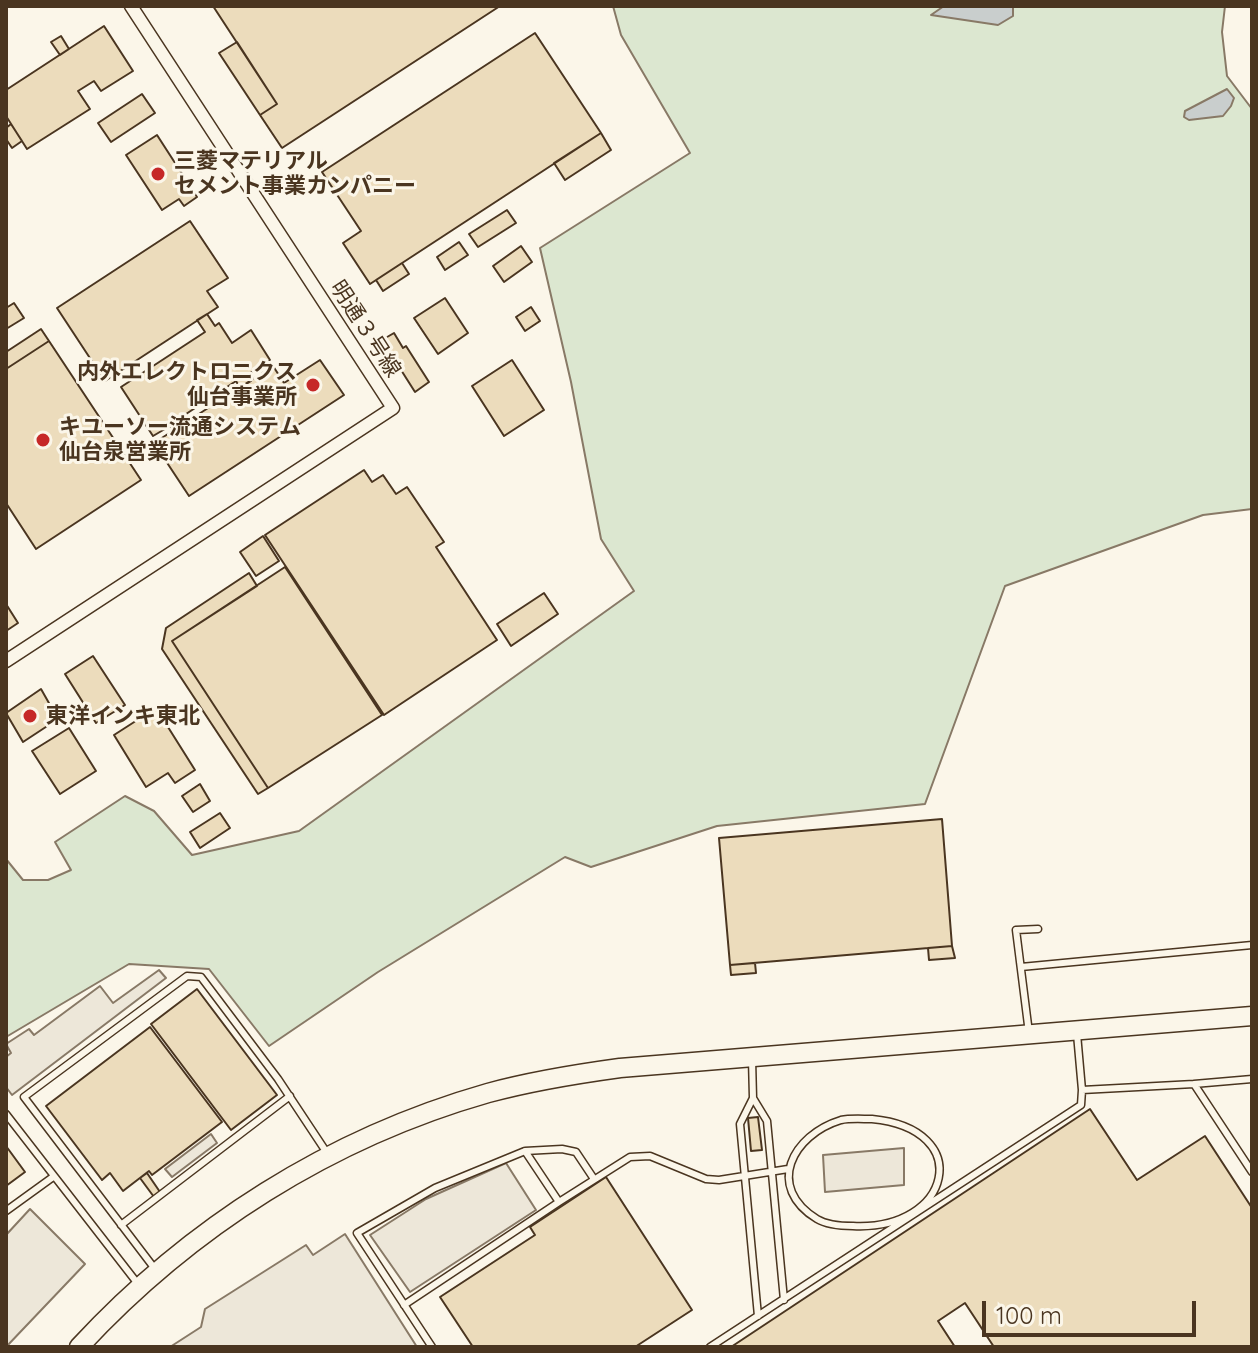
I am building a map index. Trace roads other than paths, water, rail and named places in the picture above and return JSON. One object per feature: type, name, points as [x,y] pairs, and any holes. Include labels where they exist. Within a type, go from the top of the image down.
[{"type":"street","name":"明通３号線","points":[[6,661],[393,408],[131,6]]},
{"type":"street","points":[[79,1347],[140,1287],[217,1222],[351,1144],[426,1113],[489,1093],[552,1078],[620,1068],[1252,1016]]},
{"type":"lane","points":[[1029,1033],[1016,930],[1038,929]]},
{"type":"lane","points":[[1021,967],[1252,945]]},
{"type":"lane","points":[[157,1272],[24,1097],[187,976],[201,977],[290,1096],[329,1156]]},
{"type":"lane","points":[[710,1347],[1081,1105],[1077,1030]]},
{"type":"lane","points":[[752,1056],[753,1098],[740,1124],[758,1317]]},
{"type":"lane","points":[[1082,1090],[1252,1079]]},
{"type":"lane","points":[[1194,1084],[1252,1172]]},
{"type":"lane","points":[[121,1225],[290,1096]]},
{"type":"lane","points":[[753,1098],[767,1121],[784,1300]]},
{"type":"lane","points":[[6,1114],[140,1287]]},
{"type":"lane","points":[[842,1120],[894,1121],[932,1146],[940,1163],[939,1182],[931,1200],[895,1222],[868,1227],[819,1221],[796,1199],[790,1186],[788,1169],[791,1157],[800,1145],[842,1120]]},
{"type":"lane","points":[[432,1347],[357,1233],[435,1188],[525,1151],[562,1149],[576,1152],[594,1179]]},
{"type":"lane","points":[[525,1151],[559,1202]]},
{"type":"lane","points":[[404,1305],[630,1157],[650,1156],[706,1179],[719,1180],[788,1169]]},
{"type":"lane","points":[[6,1211],[53,1177]]},
{"type":"place","name":"三菱マテリアル セメント事業カンパニー","points":[[158,174]]},
{"type":"place","name":"内外エレクトロニクス 仙台事業所","points":[[313,385]]},
{"type":"place","name":"キユーソー流通システム 仙台泉営業所","points":[[43,440]]},
{"type":"place","name":"東洋インキ東北","points":[[30,716]]}]
